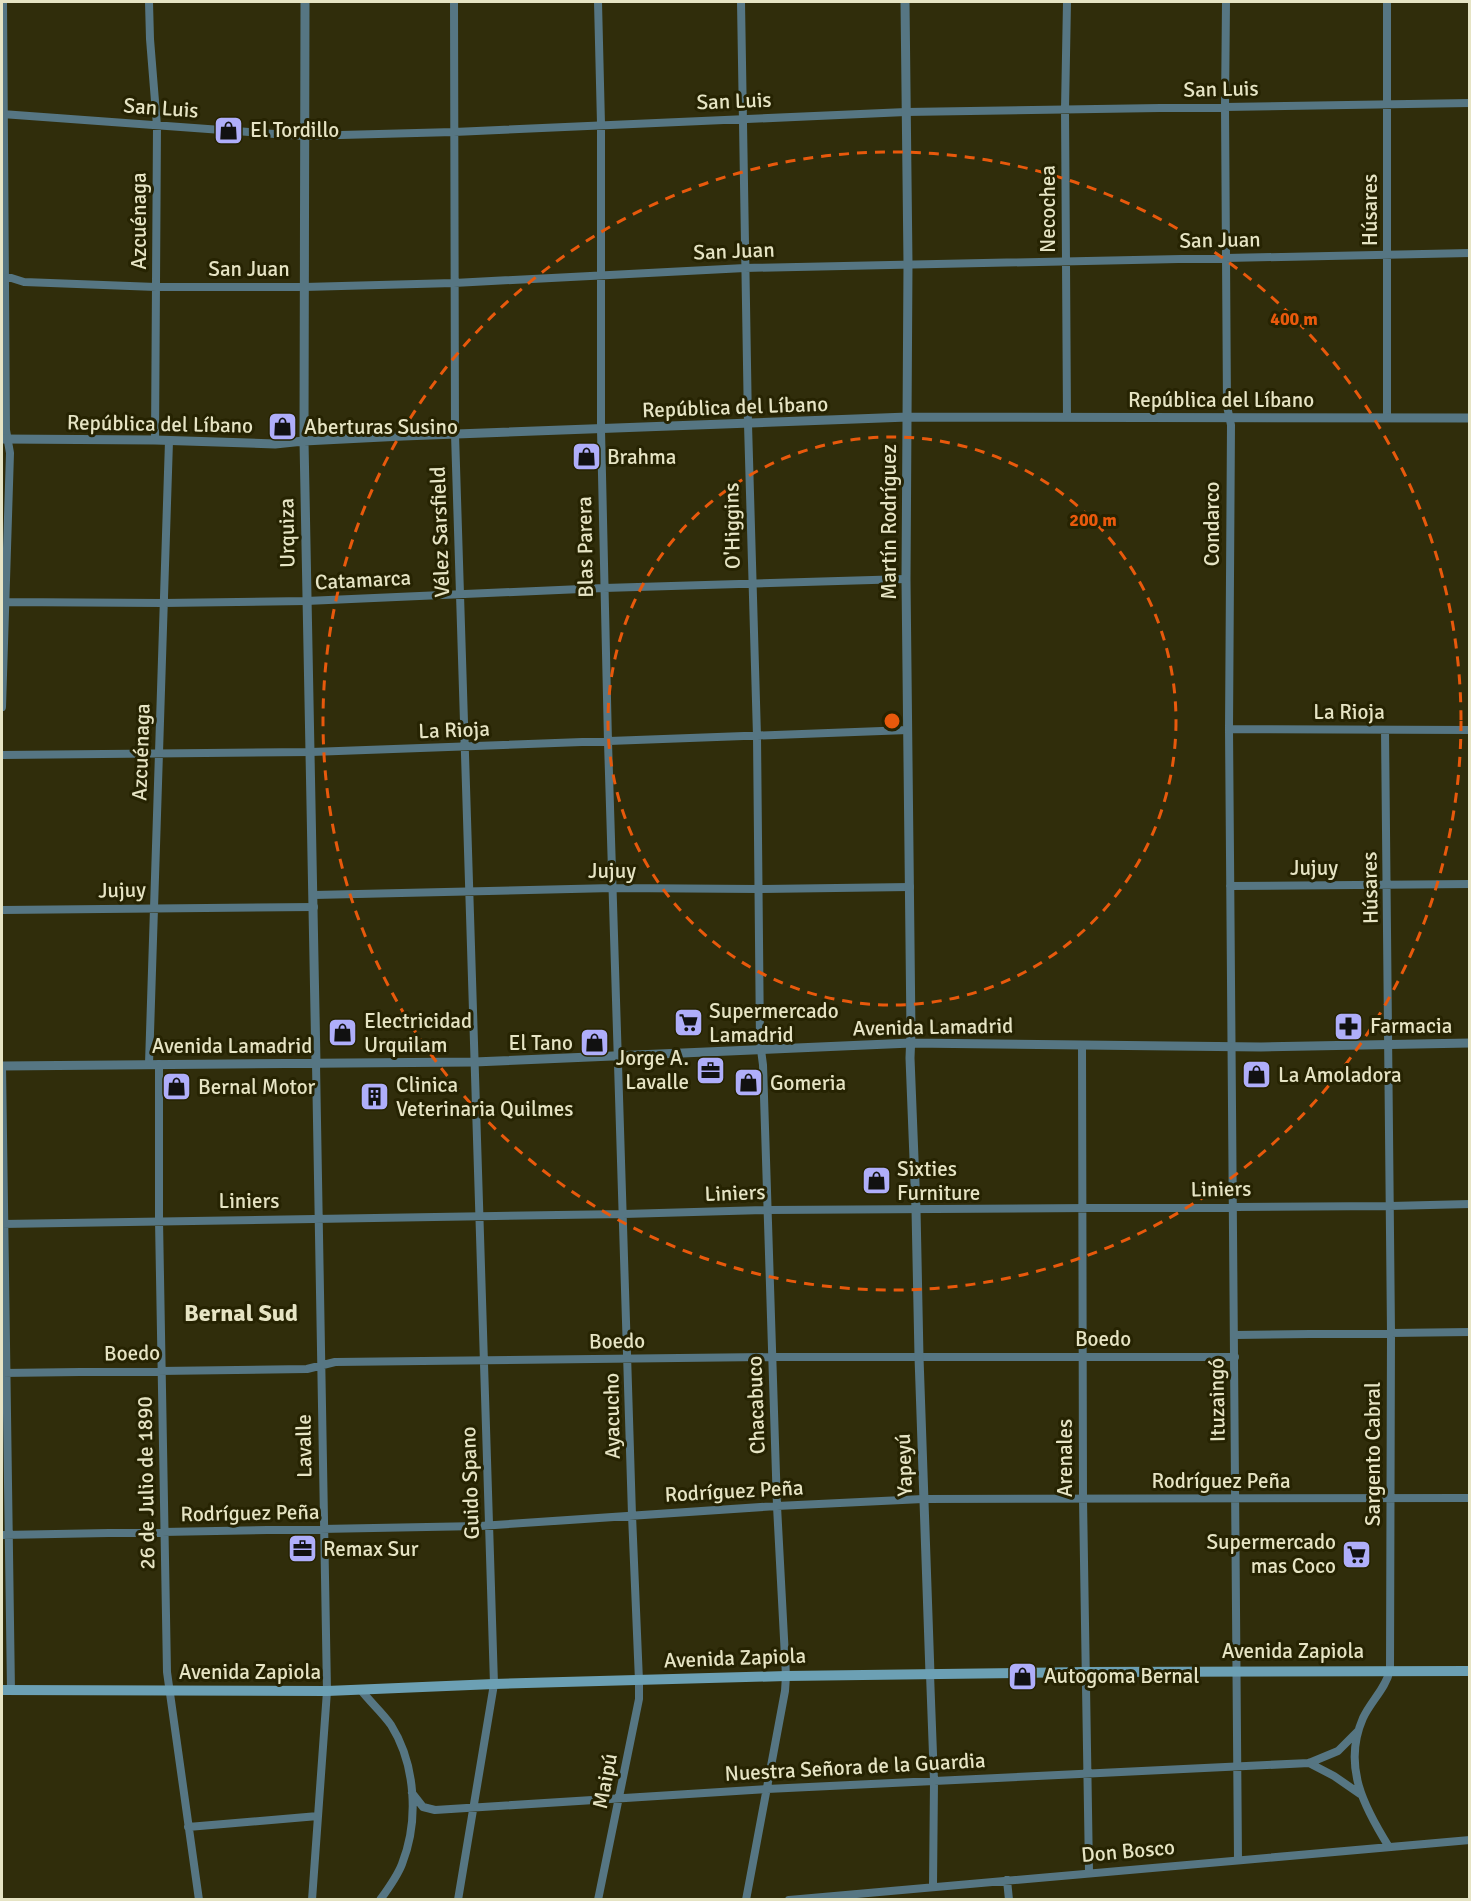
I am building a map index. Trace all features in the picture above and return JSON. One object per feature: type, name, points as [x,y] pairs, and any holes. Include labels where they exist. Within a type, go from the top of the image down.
[{"type":"main road","name":"Avenida Zapiola","points":[[6,1690],[327,1691],[786,1676],[1085,1672],[1470,1671]]},
{"type":"street","points":[[2,707],[3,602],[10,453],[5,439],[3,2]]},
{"type":"street","name":"Azcuénaga","points":[[149,2],[158,126],[155,440]]},
{"type":"street","name":"Urquiza","points":[[305,2],[304,441],[306,601],[312,752],[316,1064]]},
{"type":"street","name":"Vélez Sarsfield","points":[[454,2],[455,434],[474,1062]]},
{"type":"street","name":"Blas Parera","points":[[598,2],[601,124],[601,430],[617,1056]]},
{"type":"street","name":"O'Higgins","points":[[741,2],[751,584],[757,736],[760,1050]]},
{"type":"street","name":"Martín Rodríguez","points":[[905,2],[908,264],[906,579],[911,1043]]},
{"type":"street","name":"Necochea","points":[[1067,2],[1065,109],[1067,417]]},
{"type":"street","name":"Condarco","points":[[1226,2],[1227,406],[1231,425],[1229,729],[1232,1047]]},
{"type":"street","name":"Húsares","points":[[1387,418],[1388,2]]},
{"type":"street","name":"San Luis","points":[[3,114],[303,136],[454,132],[906,112],[1470,103]]},
{"type":"street","name":"San Juan","points":[[4,275],[24,282],[156,287],[304,287],[454,283],[745,268],[1470,253]]},
{"type":"street","name":"República del Líbano","points":[[5,439],[275,444],[455,434],[908,417],[1470,418]]},
{"type":"street","name":"Azcuénaga","points":[[154,1064],[154,908],[169,441]]},
{"type":"street","name":"Catamarca","points":[[3,602],[306,601],[604,588],[906,579]]},
{"type":"street","name":"La Rioja","points":[[1229,729],[1470,730]]},
{"type":"street","name":"La Rioja","points":[[2,755],[312,752],[908,730]]},
{"type":"street","name":"Húsares","points":[[1385,730],[1389,1045]]},
{"type":"street","name":"Jujuy","points":[[1230,886],[1470,884]]},
{"type":"street","name":"Jujuy","points":[[314,895],[613,888],[910,887]]},
{"type":"street","name":"Jujuy","points":[[2,910],[314,907]]},
{"type":"street","name":"Avenida Lamadrid","points":[[2,1066],[474,1062],[911,1043],[1232,1047],[1470,1043]]},
{"type":"street","name":"Yapeyú","points":[[911,1043],[923,1499],[934,1781],[933,1886]]},
{"type":"street","name":"Arenales","points":[[1082,1044],[1083,1498],[1089,1872]]},
{"type":"street","name":"Sargento Cabral","points":[[1389,1045],[1390,1670],[1387,1680],[1369,1707],[1359,1730],[1355,1766],[1360,1794],[1366,1809],[1389,1847]]},
{"type":"street","name":"Ituzaingó","points":[[1232,1047],[1238,1860]]},
{"type":"street","name":"Chacabuco","points":[[746,1899],[786,1676],[777,1506],[763,1065],[760,1050]]},
{"type":"street","name":"Ayacucho","points":[[617,1056],[639,1668]]},
{"type":"street","name":"Guido Spano","points":[[458,1899],[494,1684],[474,1062]]},
{"type":"street","name":"26 de Julio de 1890","points":[[154,1064],[166,1533],[167,1672],[199,1899]]},
{"type":"street","name":"Lavalle","points":[[312,1899],[327,1691],[316,1064]]},
{"type":"street","points":[[2,1066],[6,1690]]},
{"type":"street","name":"Liniers","points":[[3,1224],[768,1210],[1470,1204]]},
{"type":"street","points":[[1235,1335],[1470,1332]]},
{"type":"street","name":"Boedo","points":[[4,1373],[307,1369],[335,1362],[484,1360],[772,1357],[1234,1357]]},
{"type":"street","name":"Rodríguez Peña","points":[[6,1535],[489,1525],[923,1499],[1470,1498]]},
{"type":"street","name":"Maipú","points":[[598,1899],[639,1699],[639,1668]]},
{"type":"street","points":[[360,1690],[387,1720],[397,1737],[410,1772],[412,1793],[410,1827],[404,1858],[396,1876],[380,1899]]},
{"type":"street","name":"Nuestra Señora de la Guardia","points":[[412,1793],[418,1803],[429,1810],[473,1809],[767,1789],[1309,1763],[1338,1751],[1359,1730]]},
{"type":"street","points":[[1309,1763],[1334,1776],[1360,1794]]},
{"type":"street","points":[[188,1827],[318,1816]]},
{"type":"street","name":"Don Bosco","points":[[789,1899],[1470,1839]]},
{"type":"street","points":[[1007,1880],[1009,1899]]},
{"type":"place","name":"El Tordillo","points":[[229,130]]},
{"type":"place","name":"Aberturas Susino","points":[[283,427]]},
{"type":"place","name":"Brahma","points":[[586,457]]},
{"type":"place","name":"Supermercado Lamadrid","points":[[688,1023]]},
{"type":"place","name":"Farmacia","points":[[1349,1026]]},
{"type":"place","name":"Electricidad Urquilam","points":[[343,1033]]},
{"type":"place","name":"El Tano","points":[[594,1043]]},
{"type":"place","name":"Jorge A. Lavalle","points":[[710,1070]]},
{"type":"place","name":"La Amoladora","points":[[1257,1075]]},
{"type":"place","name":"Gomeria","points":[[749,1083]]},
{"type":"place","name":"Bernal Motor","points":[[177,1087]]},
{"type":"place","name":"Clinica Veterinaria Quilmes","points":[[375,1097]]},
{"type":"place","name":"Sixties Furniture","points":[[876,1181]]},
{"type":"place","name":"Remax Sur","points":[[302,1549]]},
{"type":"place","name":"Supermercado mas Coco","points":[[1357,1554]]},
{"type":"place","name":"Autogoma Bernal","points":[[1023,1676]]},
{"type":"district","name":"Bernal Sud","points":[[241,1313]]}]
